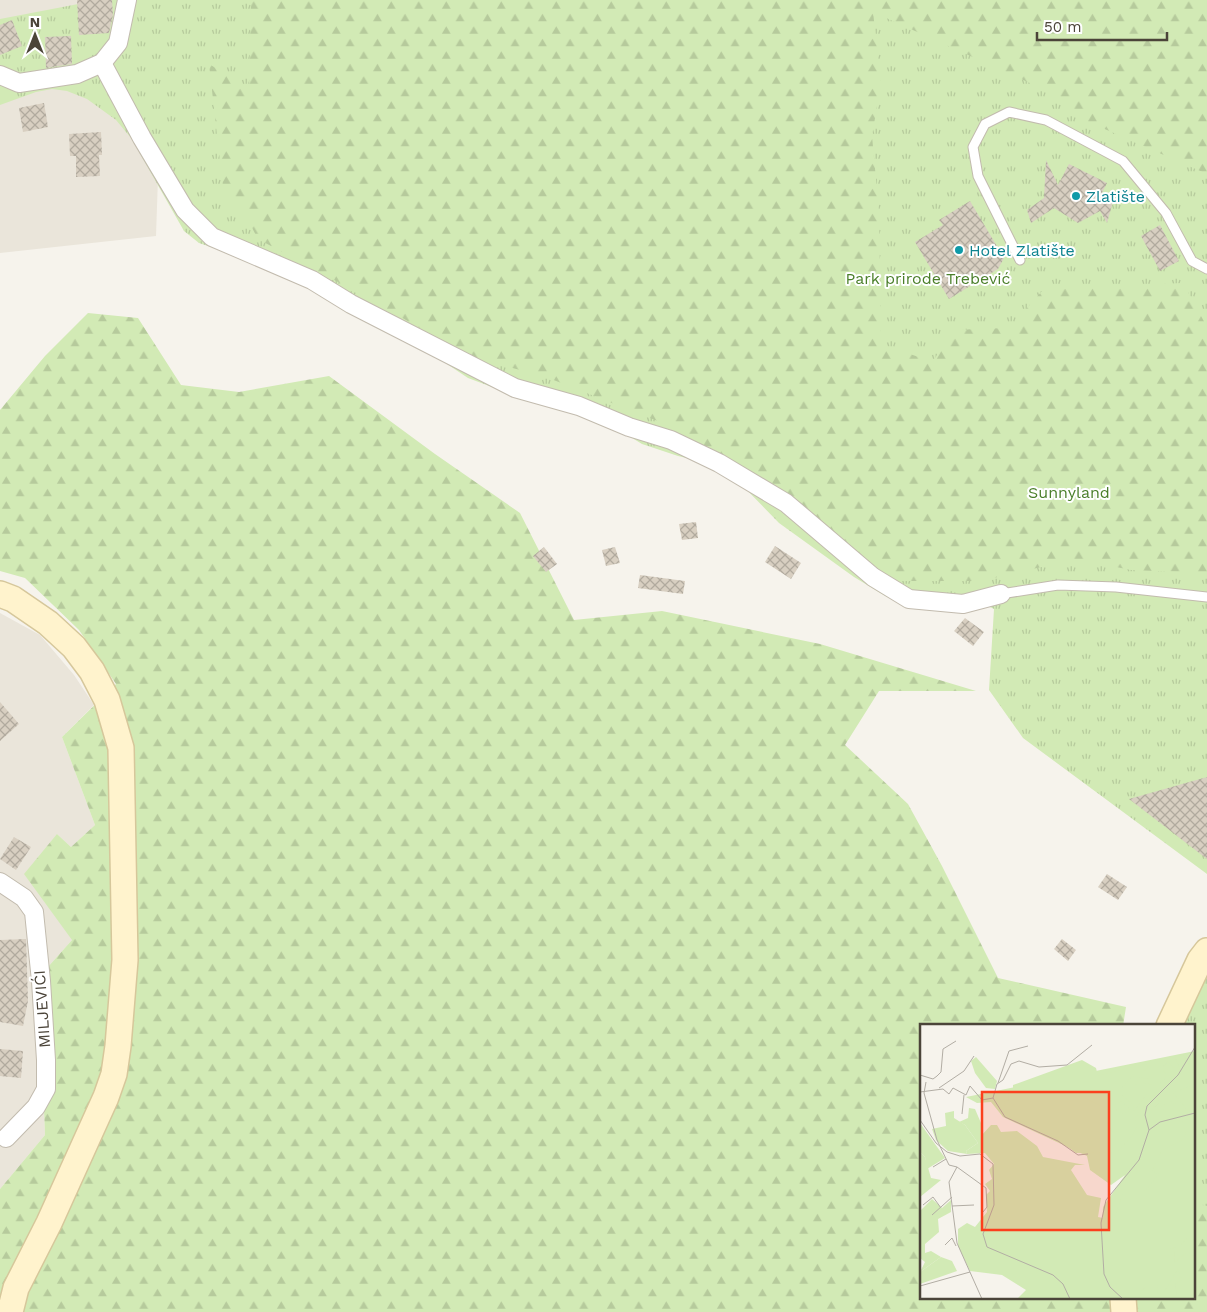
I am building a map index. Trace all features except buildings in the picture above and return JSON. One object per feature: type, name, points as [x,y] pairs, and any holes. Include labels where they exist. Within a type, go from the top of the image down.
[{"type":"main road","points":[[0,594],[13,599],[48,623],[74,647],[92,671],[107,700],[121,748],[125,950],[119,1036],[114,1074],[106,1097],[49,1223],[34,1249],[16,1288],[10,1312]]},
{"type":"main road","points":[[1170,1024],[1200,960],[1207,951]]},
{"type":"street","points":[[0,75],[20,83],[77,74],[102,62],[118,43],[127,0]]},
{"type":"street","points":[[102,62],[142,138],[185,210],[212,237],[312,280],[351,304],[515,388],[580,406],[629,427],[671,440],[719,463],[786,503],[873,577],[909,599],[963,604],[1001,594]]},
{"type":"street","name":"MILJEVIĆI","points":[[0,882],[24,898],[34,912],[46,1060],[46,1089],[36,1106],[6,1138]]},
{"type":"lane","points":[[1020,260],[978,176],[973,146],[985,124],[1009,112],[1046,120],[1123,161],[1166,214],[1192,261],[1207,268]]},
{"type":"lane","points":[[1001,594],[1058,585],[1116,587],[1207,597]]},
{"type":"shaded area","points":[[0,0],[137,0],[163,30],[156,236],[0,253]]},
{"type":"shaded area","points":[[0,613],[40,635],[74,675],[94,705],[62,737],[95,825],[71,847],[57,834],[72,940],[39,977],[45,1135],[0,1189]]},
{"type":"green space","name":"Park prirode Trebević","points":[[99,0],[1207,0],[1207,874],[1023,738],[989,690],[994,609],[980,602],[908,601],[887,597],[854,577],[779,523],[740,483],[699,461],[642,444],[601,419],[532,402],[468,378],[423,348],[371,318],[256,262],[199,243],[184,231],[131,138],[116,120],[87,99],[67,91],[52,89],[36,92],[0,105],[0,19]]},
{"type":"green space","name":"Park prirode Trebević","points":[[251,0],[1207,0],[1207,174],[1082,119],[1061,97],[873,12],[881,82],[872,136],[879,212],[881,344],[933,362],[951,330],[1009,328],[1043,290],[1183,283],[1207,327],[1207,573],[1131,570],[1077,559],[980,581],[890,581],[778,503],[683,431],[546,377],[465,355],[379,304],[258,239],[242,209],[224,196],[209,64],[249,88]]},
{"type":"green space","points":[[88,313],[138,318],[181,385],[239,392],[329,376],[435,454],[520,513],[574,620],[662,611],[820,644],[976,691],[879,691],[845,745],[908,804],[942,866],[998,978],[1126,1007],[1123,1024],[920,1024],[920,1300],[1194,1300],[1194,1203],[1207,1206],[1207,1312],[0,1312],[0,1189],[45,1135],[39,977],[72,940],[24,874],[57,834],[71,847],[95,825],[62,737],[116,684],[79,630],[25,578],[0,571],[0,410],[45,356]]},
{"type":"green space","points":[[1207,956],[1207,1312],[1194,1299],[1194,1024],[1174,1024]]},
{"type":"place","name":"Zlatište","points":[[1076,196]]},
{"type":"place","name":"Hotel Zlatište","points":[[959,250]]},
{"type":"park label","name":"Sunnyland","points":[[1069,492]]}]
